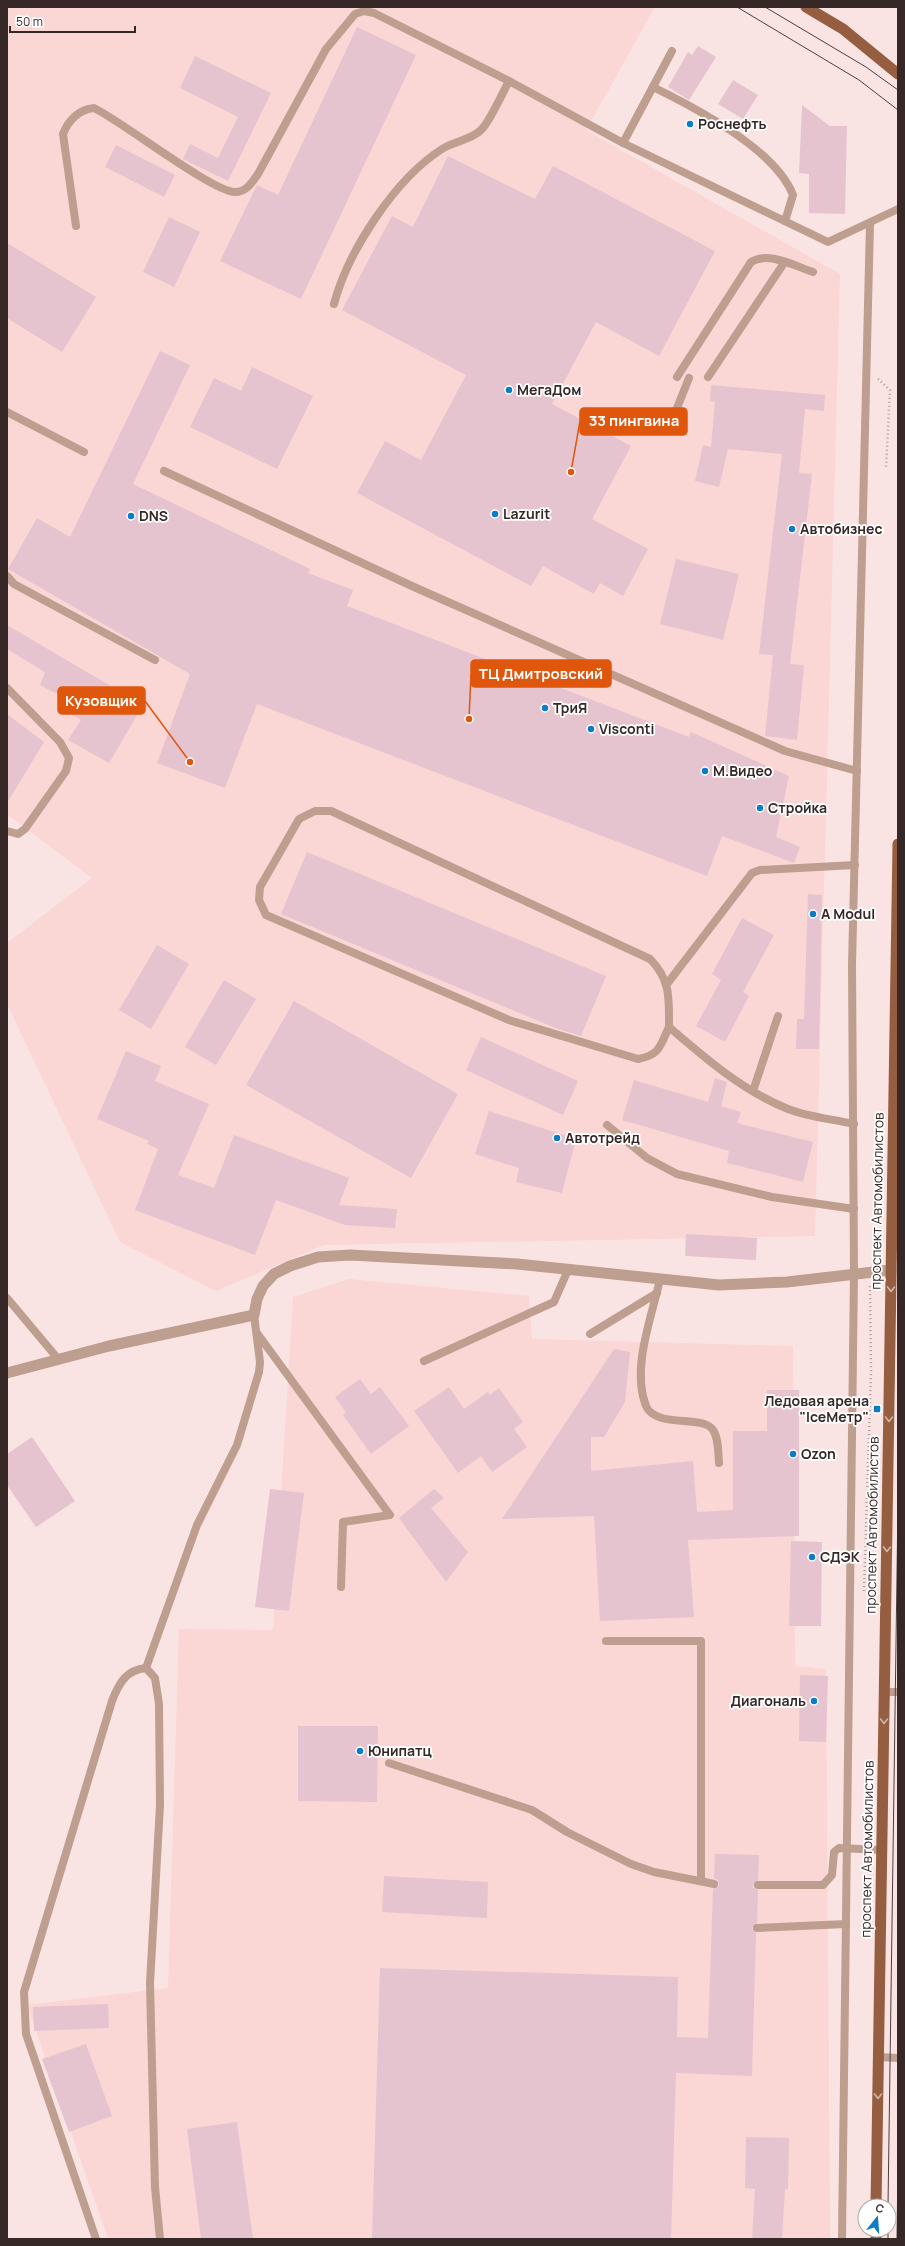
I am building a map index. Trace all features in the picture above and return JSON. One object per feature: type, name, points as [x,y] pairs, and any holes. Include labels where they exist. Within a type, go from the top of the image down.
[{"type":"main road","points":[[806,7],[842,29],[898,74]]},
{"type":"main road","name":"проспект Автомобилистов","points":[[876,2198],[898,844]]},
{"type":"street","points":[[7,1374],[109,1346],[254,1315],[257,1299],[263,1286],[274,1274],[290,1266],[318,1257],[350,1255],[517,1264],[718,1285],[787,1282],[854,1273],[891,1270]]},
{"type":"lane","points":[[76,226],[63,134],[66,126],[73,117],[88,108],[94,108],[210,182],[234,192],[242,191],[251,185],[258,174],[326,49],[355,14],[364,11],[374,13],[509,81],[622,143],[828,242],[898,209]]},
{"type":"lane","points":[[622,143],[672,51]]},
{"type":"lane","points":[[334,304],[340,282],[348,264],[376,218],[400,187],[442,149],[482,129],[509,81]]},
{"type":"lane","points":[[653,87],[699,110],[739,137],[773,166],[786,181],[793,195],[786,221]]},
{"type":"lane","points":[[842,2239],[854,1273],[852,965],[870,223]]},
{"type":"lane","points":[[677,376],[751,262],[758,257],[767,257],[813,272]]},
{"type":"lane","points":[[708,378],[784,263]]},
{"type":"lane","points":[[670,428],[689,378]]},
{"type":"lane","points":[[7,412],[84,452]]},
{"type":"lane","points":[[164,470],[414,588],[785,751],[857,771]]},
{"type":"lane","points":[[7,576],[14,584],[155,660]]},
{"type":"lane","points":[[7,688],[60,742],[69,758],[66,771],[25,829],[18,834],[7,830]]},
{"type":"lane","points":[[315,811],[331,811],[650,959],[660,970],[667,984],[669,1027],[659,1049],[651,1056],[638,1059],[509,1020],[266,915],[259,900],[260,887],[299,820],[315,811]]},
{"type":"lane","points":[[667,984],[752,873],[760,870],[855,865]]},
{"type":"lane","points":[[753,1091],[778,1016]]},
{"type":"lane","points":[[669,1027],[718,1068],[753,1091],[789,1109],[854,1124]]},
{"type":"lane","points":[[607,1124],[647,1158],[677,1174],[772,1197],[854,1209]]},
{"type":"lane","points":[[424,1361],[554,1302],[568,1270]]},
{"type":"lane","points":[[660,1279],[646,1332],[642,1370],[642,1391],[647,1408],[656,1415],[670,1420],[706,1424],[712,1428],[716,1437],[719,1463]]},
{"type":"lane","points":[[590,1334],[657,1293]]},
{"type":"lane","points":[[7,1298],[59,1360]]},
{"type":"lane","points":[[146,1668],[197,1526],[237,1445],[259,1372],[254,1315]]},
{"type":"lane","points":[[256,1332],[390,1515],[343,1522],[341,1586]]},
{"type":"lane","points":[[606,1641],[701,1641],[701,1881]]},
{"type":"lane","points":[[96,2239],[26,2034],[24,1992],[112,1701],[118,1686],[126,1676],[135,1669],[146,1668]]},
{"type":"lane","points":[[146,1668],[155,1678],[159,1704],[160,1805],[150,1983],[155,2187],[160,2239]]},
{"type":"lane","points":[[884,1692],[898,1692]]},
{"type":"lane","points":[[389,1763],[532,1810],[567,1832],[631,1864],[654,1872],[714,1884]]},
{"type":"lane","points":[[758,1886],[823,1885],[832,1875],[834,1852],[839,1848],[882,1850]]},
{"type":"lane","points":[[756,1928],[846,1924]]},
{"type":"lane","points":[[879,2057],[898,2058]]},
{"type":"path","points":[[866,376],[877,378],[890,390],[886,468]]},
{"type":"shaded area","points":[[7,7],[655,7],[586,130],[840,274],[815,1236],[324,1245],[216,1291],[120,1242],[7,1004],[7,943],[92,878],[7,814]]},
{"type":"shaded area","points":[[349,1279],[529,1296],[532,1339],[793,1346],[795,1666],[826,1669],[830,2239],[108,2239],[27,2005],[168,1988],[179,1629],[273,1630],[293,1297]]},
{"type":"building","points":[[357,27],[416,55],[301,299],[220,261],[257,185],[278,195]]},
{"type":"building","points":[[698,46],[716,57],[689,100],[668,87],[688,52],[692,55]]},
{"type":"building","points":[[195,56],[271,93],[228,181],[183,159],[190,144],[218,158],[238,117],[180,88]]},
{"type":"building","points":[[733,80],[758,95],[743,119],[718,104]]},
{"type":"building","points":[[802,105],[830,126],[847,126],[845,214],[809,213],[809,174],[799,173]]},
{"type":"building","points":[[116,145],[175,175],[164,197],[105,167]]},
{"type":"building","name":"МегаДом","points":[[448,156],[535,199],[553,166],[715,251],[659,356],[596,322],[552,404],[631,446],[592,519],[648,549],[623,596],[600,583],[594,594],[543,566],[531,586],[357,493],[385,441],[421,460],[466,375],[342,310],[392,216],[413,227]]},
{"type":"building","points":[[169,217],[200,232],[174,287],[143,272]]},
{"type":"building","points":[[7,243],[96,297],[62,352],[7,318]]},
{"type":"building","points":[[160,351],[190,365],[133,484],[310,569],[308,573],[353,590],[347,606],[689,737],[691,732],[789,776],[776,837],[800,847],[794,863],[722,836],[707,876],[257,704],[225,788],[157,763],[190,674],[8,569],[37,518],[70,537]]},
{"type":"building","points":[[252,367],[313,396],[277,469],[190,427],[214,378],[241,391]]},
{"type":"building","points":[[711,385],[825,395],[824,411],[805,409],[799,473],[812,474],[790,664],[804,665],[797,740],[765,736],[773,655],[759,654],[782,454],[728,449],[719,487],[695,481],[703,445],[711,447],[715,402],[710,401]]},
{"type":"building","points":[[676,559],[739,574],[723,640],[660,624]]},
{"type":"building","points":[[7,625],[143,705],[109,763],[68,740],[81,720],[68,713],[72,702],[40,685],[45,672],[7,649]]},
{"type":"building","points":[[7,714],[44,742],[7,803]]},
{"type":"building","points":[[307,852],[606,976],[581,1036],[558,1029],[281,914]]},
{"type":"building","points":[[808,894],[822,895],[819,1049],[796,1049],[797,1019],[804,1019]]},
{"type":"building","points":[[742,918],[774,935],[743,992],[749,996],[725,1042],[696,1026],[721,980],[712,974]]},
{"type":"building","points":[[157,945],[189,964],[151,1029],[119,1010]]},
{"type":"building","points":[[224,980],[256,999],[216,1065],[185,1047]]},
{"type":"building","points":[[294,1001],[458,1094],[411,1178],[246,1085]]},
{"type":"building","points":[[481,1037],[578,1081],[563,1115],[466,1070]]},
{"type":"building","points":[[126,1051],[161,1066],[155,1081],[209,1104],[178,1175],[214,1188],[234,1135],[349,1178],[339,1205],[397,1209],[395,1228],[345,1225],[276,1200],[255,1255],[135,1210],[158,1149],[147,1144],[149,1141],[97,1119]]},
{"type":"building","points":[[715,1078],[727,1082],[721,1106],[741,1112],[737,1123],[813,1142],[803,1182],[727,1163],[729,1151],[622,1120],[634,1080],[708,1102]]},
{"type":"building","points":[[489,1111],[576,1139],[562,1193],[516,1182],[519,1168],[475,1154]]},
{"type":"building","points":[[686,1234],[757,1238],[756,1260],[685,1256]]},
{"type":"building","points":[[614,1349],[630,1352],[625,1402],[604,1437],[591,1437],[591,1471],[693,1461],[697,1512],[733,1510],[733,1431],[767,1431],[767,1390],[799,1390],[799,1536],[688,1540],[694,1617],[600,1621],[594,1516],[502,1519]]},
{"type":"building","points":[[360,1379],[371,1394],[380,1387],[409,1426],[371,1454],[343,1415],[346,1412],[335,1397]]},
{"type":"building","points":[[449,1387],[464,1409],[488,1392],[490,1395],[499,1388],[523,1422],[514,1429],[527,1447],[492,1472],[481,1456],[458,1473],[414,1411]]},
{"type":"building","points":[[32,1437],[75,1501],[36,1527],[7,1485],[7,1454]]},
{"type":"building","points":[[270,1489],[304,1493],[289,1611],[255,1607]]},
{"type":"building","points":[[434,1489],[444,1498],[431,1508],[468,1552],[446,1582],[399,1518]]},
{"type":"building","points":[[791,1541],[822,1542],[821,1626],[789,1626]]},
{"type":"building","points":[[800,1675],[828,1676],[826,1742],[799,1741]]},
{"type":"building","points":[[298,1726],[378,1726],[377,1802],[298,1801]]},
{"type":"building","points":[[715,1854],[759,1855],[758,1880],[753,1885],[753,1888],[758,1890],[757,1923],[752,1928],[756,1933],[752,2076],[676,2073],[671,2239],[372,2239],[380,1968],[678,1977],[677,2037],[708,2038],[713,1889],[719,1885],[718,1880],[714,1878]]},
{"type":"building","points":[[384,1876],[488,1882],[487,1918],[382,1912]]},
{"type":"building","points":[[108,2004],[109,2028],[34,2031],[33,2007]]},
{"type":"building","points":[[86,2044],[112,2116],[69,2132],[42,2059]]},
{"type":"building","points":[[237,2122],[253,2239],[201,2239],[187,2129]]},
{"type":"building","points":[[746,2137],[789,2138],[788,2189],[785,2189],[782,2239],[752,2239],[755,2189],[745,2188]]},
{"type":"tram line","points":[[737,7],[859,80],[898,110]]},
{"type":"tram line","points":[[765,7],[866,67],[898,90]]},
{"type":"tram line","points":[[888,2198],[898,1504]]},
{"type":"tram line","points":[[897,2239],[898,2165]]},
{"type":"place","name":"Роснефть","points":[[690,124]]},
{"type":"place","name":"МегаДом","points":[[509,390]]},
{"type":"place","name":"33 пингвина","points":[[571,472]]},
{"type":"place","name":"Lazurit","points":[[495,514]]},
{"type":"place","name":"DNS","points":[[131,516]]},
{"type":"place","name":"Автобизнес","points":[[792,529]]},
{"type":"place","name":"ТриЯ","points":[[545,708]]},
{"type":"place","name":"ТЦ Дмитровский","points":[[469,719]]},
{"type":"place","name":"Visconti","points":[[591,729]]},
{"type":"place","name":"Кузовщик","points":[[190,762]]},
{"type":"place","name":"М.Видео","points":[[705,771]]},
{"type":"place","name":"Стройка","points":[[760,808]]},
{"type":"place","name":"A Modul","points":[[813,914]]},
{"type":"place","name":"Автотрейд","points":[[557,1138]]},
{"type":"place","name":"Ледовая арена \"IceМетр\"","points":[[877,1409]]},
{"type":"place","name":"Ozon","points":[[793,1454]]},
{"type":"place","name":"СДЭК","points":[[812,1557]]},
{"type":"place","name":"Диагональ","points":[[814,1701]]},
{"type":"place","name":"Юнипатц","points":[[360,1751]]}]
